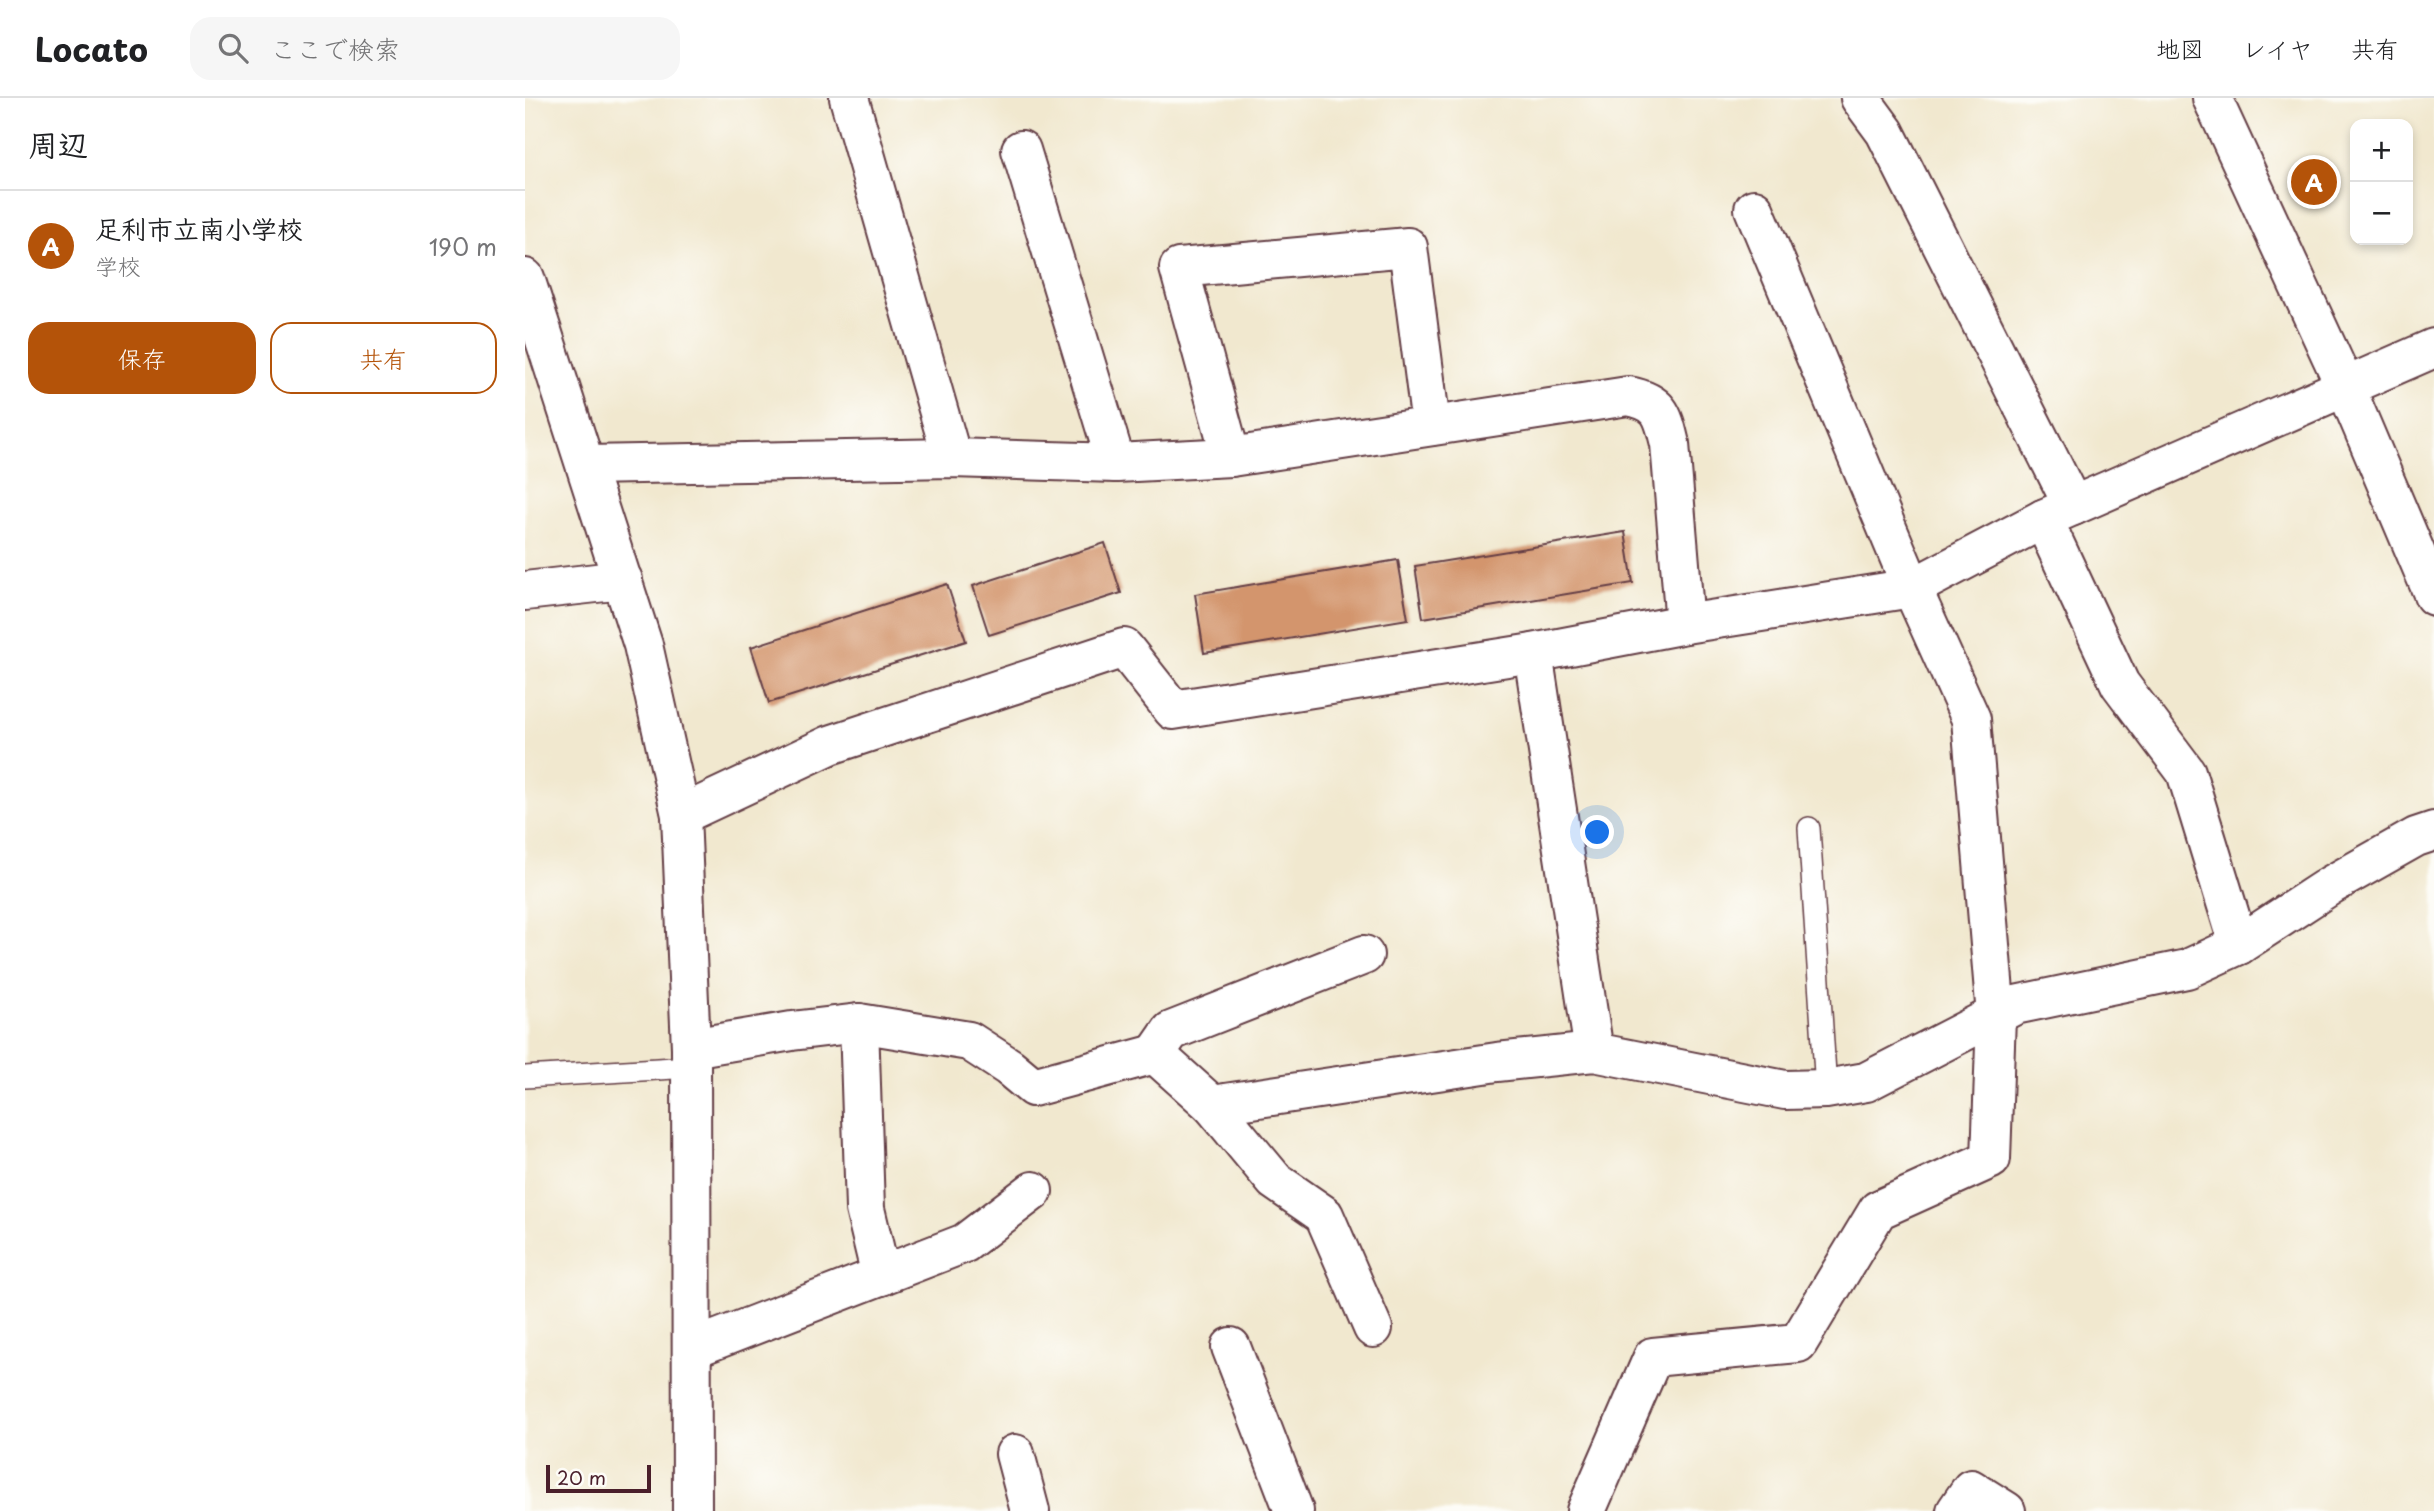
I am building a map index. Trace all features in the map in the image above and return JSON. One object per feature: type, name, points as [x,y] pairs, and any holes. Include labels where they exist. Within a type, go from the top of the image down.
[{"type":"street","points":[[849,98],[951,458]]},
{"type":"street","points":[[1860,98],[1885,132],[2058,513],[2120,684],[2186,772],[2239,945]]},
{"type":"street","points":[[2212,98],[2345,386],[2434,596]]},
{"type":"street","points":[[1021,150],[1116,463]]},
{"type":"street","points":[[1586,1511],[1653,1357],[1798,1343],[1878,1210],[1991,1159],[1996,1016],[1971,719],[1912,588],[1753,209]]},
{"type":"street","points":[[1231,457],[1179,268],[1408,247],[1431,426]]},
{"type":"street","points":[[525,278],[643,645],[681,815],[691,1057],[692,1511]]},
{"type":"street","points":[[681,815],[830,745],[1124,648],[1173,710],[1533,653],[1685,624],[1912,588],[2058,513],[2434,348]]},
{"type":"street","points":[[587,465],[951,458],[1116,463],[1231,457],[1628,396],[1654,405],[1664,416],[1670,444],[1685,624]]},
{"type":"street","points":[[525,591],[623,580]]},
{"type":"street","points":[[1533,653],[1594,1052]]},
{"type":"street","points":[[1212,1105],[1497,1062],[1594,1052],[1785,1090],[1826,1089],[1866,1082],[2015,1005],[2187,969],[2239,945],[2331,886],[2416,837],[2434,831]]},
{"type":"street","points":[[691,1057],[792,1031],[859,1023],[969,1041],[1034,1087],[1155,1054],[1171,1031],[1364,956]]},
{"type":"street","points":[[859,1023],[865,1209],[881,1276]]},
{"type":"street","points":[[1155,1054],[1212,1105],[1275,1181],[1324,1215],[1373,1328]]},
{"type":"street","points":[[692,1349],[965,1243],[1034,1191]]},
{"type":"street","points":[[1231,1347],[1294,1511]]},
{"type":"street","points":[[1015,1454],[1030,1511]]},
{"type":"street","points":[[1956,1511],[1971,1489],[2006,1511]]},
{"type":"lane","points":[[1809,828],[1826,1089]]},
{"type":"lane","points":[[525,1077],[691,1057]]},
{"type":"building","points":[[1625,532],[1633,583],[1423,618],[1415,566]]},
{"type":"building","points":[[1105,543],[1121,593],[989,635],[973,586]]},
{"type":"building","points":[[1398,560],[1408,619],[1204,653],[1195,594]]},
{"type":"building","points":[[947,584],[966,641],[769,703],[751,647]]},
{"type":"place","name":"足利市立南小学校","points":[[2314,182]]}]
